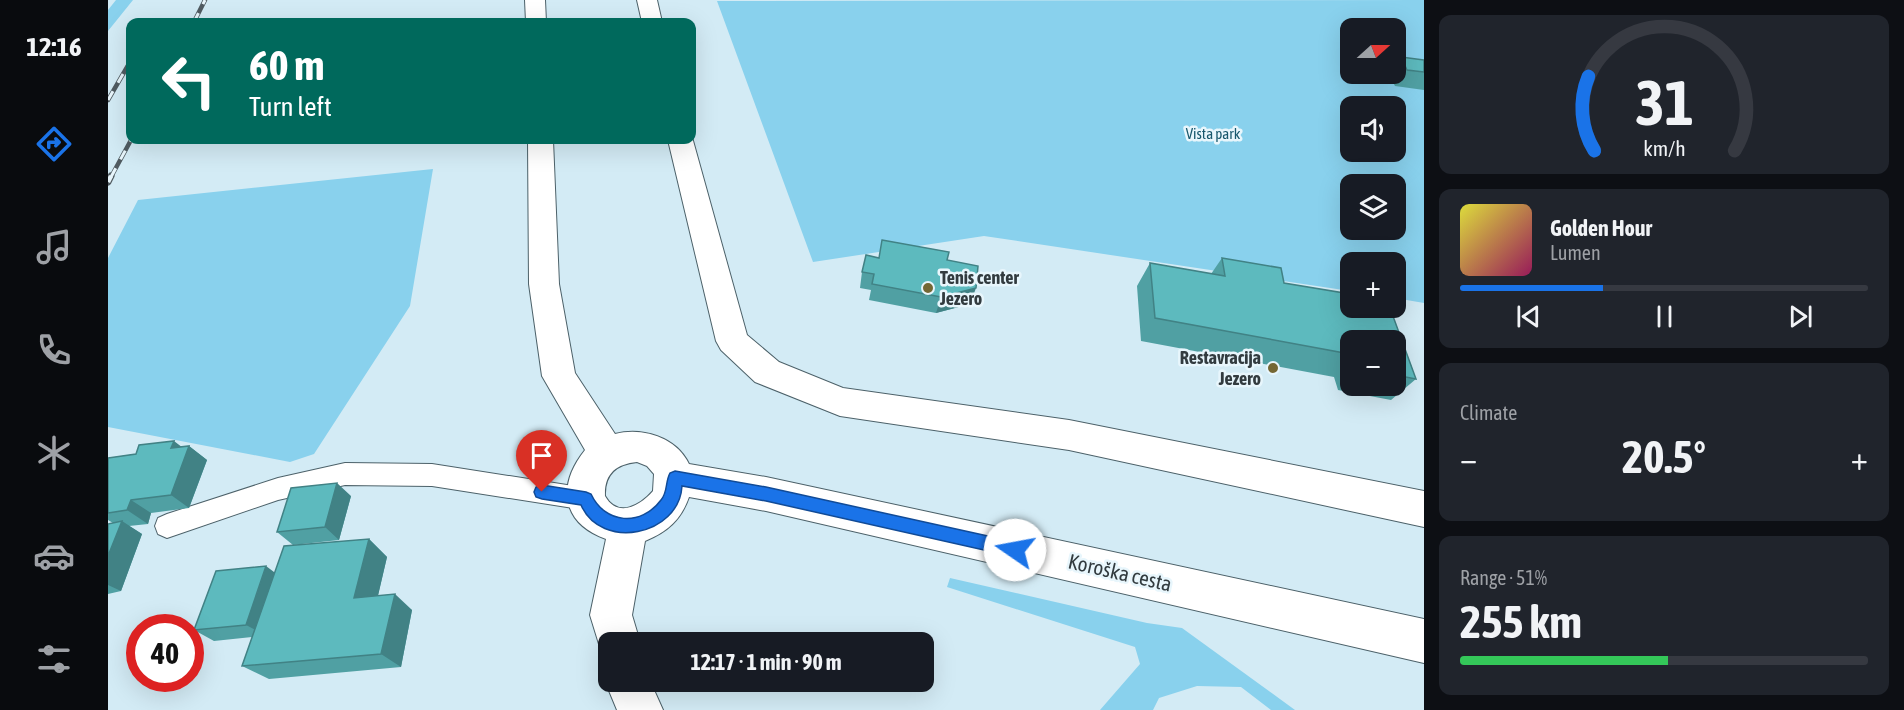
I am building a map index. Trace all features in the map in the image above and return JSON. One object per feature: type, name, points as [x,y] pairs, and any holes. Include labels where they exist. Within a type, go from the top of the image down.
[{"type":"street","points":[[535,0],[536,18]]},
{"type":"street","points":[[647,0],[651,18]]},
{"type":"street","points":[[540,144],[544,284],[559,376],[607,453]]},
{"type":"street","points":[[682,144],[732,341],[767,372],[840,402],[1069,435],[1424,509]]},
{"type":"street","points":[[629,446],[651,448],[663,455],[671,465],[675,478],[674,492],[668,505],[657,516],[643,524],[613,525],[601,519],[591,510],[586,499],[585,486],[589,474],[607,453],[629,446]]},
{"type":"street","name":"Koroška cesta","points":[[675,478],[766,494],[1424,641]]},
{"type":"street","points":[[615,632],[611,615],[628,526]]},
{"type":"street","points":[[632,692],[640,710]]},
{"type":"lane","points":[[166,526],[278,489],[345,474],[432,475],[586,499]]},
{"type":"green space","points":[[116,0],[133,0],[108,31],[108,10]]},
{"type":"green space","name":"Vista park","points":[[1424,0],[1424,303],[1406,300],[1406,252],[1340,252],[1340,289],[984,236],[813,262],[717,1]]},
{"type":"green space","points":[[433,169],[410,306],[314,454],[290,462],[108,427],[108,258],[138,200]]},
{"type":"green space","points":[[950,578],[1147,623],[1182,628],[1295,710],[1271,710],[1241,687],[1197,686],[1159,698],[1153,710],[1100,710],[1140,664],[1135,647],[947,587]]},
{"type":"building","points":[[1406,58],[1424,60],[1424,72],[1407,70]]},
{"type":"building","points":[[882,240],[949,252],[947,260],[978,266],[976,288],[941,297],[872,284],[874,274],[862,272],[866,255],[879,258]]},
{"type":"building","points":[[1222,258],[1281,268],[1284,283],[1340,292],[1340,318],[1394,318],[1398,330],[1340,330],[1340,352],[1155,318],[1150,263],[1225,276]]},
{"type":"building","points":[[1406,352],[1416,379],[1406,377]]},
{"type":"building","points":[[174,441],[171,448],[189,446],[171,495],[131,500],[127,510],[108,513],[108,458],[136,454],[139,445]]},
{"type":"building","points":[[337,483],[325,527],[277,532],[291,488]]},
{"type":"building","points":[[122,521],[108,556],[108,524]]},
{"type":"building","points":[[369,539],[354,598],[395,594],[381,654],[242,666],[284,546]]},
{"type":"building","points":[[266,566],[246,625],[204,629],[204,614],[200,614],[216,571]]},
{"type":"railway","points":[[196,18],[205,0]]},
{"type":"railway","points":[[108,100],[126,69]]},
{"type":"railway","points":[[111,177],[129,144]]},
{"type":"railway","points":[[108,182],[111,176]]},
{"type":"place","name":"Tenis center Jezero","points":[[928,288]]},
{"type":"place","name":"Restavracija Jezero","points":[[1273,368]]},
{"type":"route","points":[[542,492],[586,499],[591,510],[601,519],[613,525],[628,526],[643,524],[657,516],[668,505],[674,492],[675,478],[766,494],[1015,550]]}]
